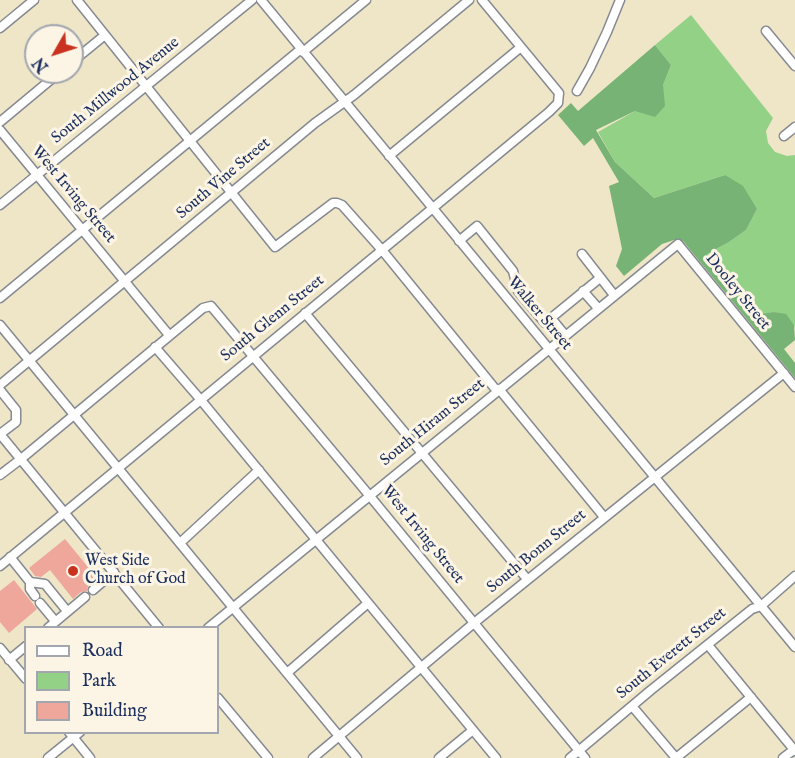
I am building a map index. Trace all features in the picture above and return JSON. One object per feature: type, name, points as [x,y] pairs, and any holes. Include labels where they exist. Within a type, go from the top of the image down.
[{"type":"street","points":[[0,28],[34,0]]},
{"type":"street","points":[[77,0],[275,247],[333,203],[342,205],[604,517]]},
{"type":"street","name":"South Millwood Avenue","points":[[0,205],[252,0]]},
{"type":"street","name":"Walker Street","points":[[261,0],[795,647]]},
{"type":"street","points":[[0,298],[366,0]]},
{"type":"street","name":"South Vine Street","points":[[0,385],[315,123],[345,102],[469,0]]},
{"type":"street","points":[[389,156],[521,47],[482,0]]},
{"type":"street","points":[[577,91],[603,41],[620,0]]},
{"type":"street","points":[[766,31],[795,66]]},
{"type":"street","points":[[84,52],[105,34]]},
{"type":"street","name":"South Glenn Street","points":[[0,566],[549,112],[558,103],[559,93],[521,47]]},
{"type":"street","points":[[0,122],[46,84]]},
{"type":"street","points":[[784,136],[795,127]]},
{"type":"street","name":"West Irving Street","points":[[0,130],[169,335],[203,308],[211,306],[585,758]]},
{"type":"street","points":[[459,241],[477,226],[513,271],[518,291],[545,323],[600,278]]},
{"type":"street","name":"South Hiram Street","points":[[209,626],[678,244]]},
{"type":"street","name":"Dooley Street","points":[[678,244],[795,387]]},
{"type":"street","points":[[582,254],[614,295]]},
{"type":"street","points":[[503,294],[516,284]]},
{"type":"street","points":[[584,291],[598,308]]},
{"type":"street","points":[[305,313],[528,579]]},
{"type":"street","points":[[551,318],[565,335]]},
{"type":"street","points":[[0,325],[357,758]]},
{"type":"street","points":[[0,475],[169,335]]},
{"type":"street","points":[[155,347],[496,758]]},
{"type":"street","name":"South Bonn Street","points":[[313,758],[474,623],[784,373]]},
{"type":"street","points":[[0,390],[16,410],[16,422],[0,434],[158,626]]},
{"type":"street","points":[[180,543],[259,470]]},
{"type":"street","points":[[10,557],[30,582],[30,589],[51,624],[85,597]]},
{"type":"street","points":[[93,590],[114,572]]},
{"type":"street","name":"South Everett Street","points":[[570,758],[752,609],[761,606],[795,576]]},
{"type":"street","points":[[30,582],[45,584],[68,611]]},
{"type":"street","points":[[287,673],[368,603]]},
{"type":"street","points":[[708,645],[795,750],[783,758]]},
{"type":"street","points":[[0,648],[24,677]]},
{"type":"street","points":[[9,660],[24,648]]},
{"type":"street","points":[[632,706],[676,758],[751,698]]},
{"type":"street","points":[[219,699],[268,758]]},
{"type":"street","points":[[439,758],[473,730]]},
{"type":"street","points":[[48,758],[74,734],[90,758]]},
{"type":"green space","points":[[691,15],[773,118],[766,131],[768,143],[775,152],[787,156],[795,155],[795,329],[794,325],[773,312],[755,316],[707,254],[746,230],[757,209],[725,175],[654,198],[615,162],[598,132],[635,111],[663,85],[671,65],[655,45]]},
{"type":"green space","points":[[655,45],[671,65],[663,85],[665,106],[655,117],[635,111],[596,130],[615,162],[654,198],[725,175],[743,186],[757,209],[746,230],[707,254],[755,315],[773,312],[786,314],[794,325],[795,340],[784,349],[795,363],[795,378],[683,241],[674,240],[662,244],[624,276],[616,266],[622,249],[609,186],[619,182],[593,138],[584,146],[558,115],[571,103],[578,111]]},
{"type":"building","name":"West Side Church of God","points":[[65,539],[97,578],[88,586],[87,591],[81,592],[73,599],[50,570],[41,577],[35,576],[29,568]]},
{"type":"building","points":[[14,580],[37,609],[9,633],[0,622],[0,591]]},
{"type":"place","name":"West Side Church of God","points":[[73,571]]}]
